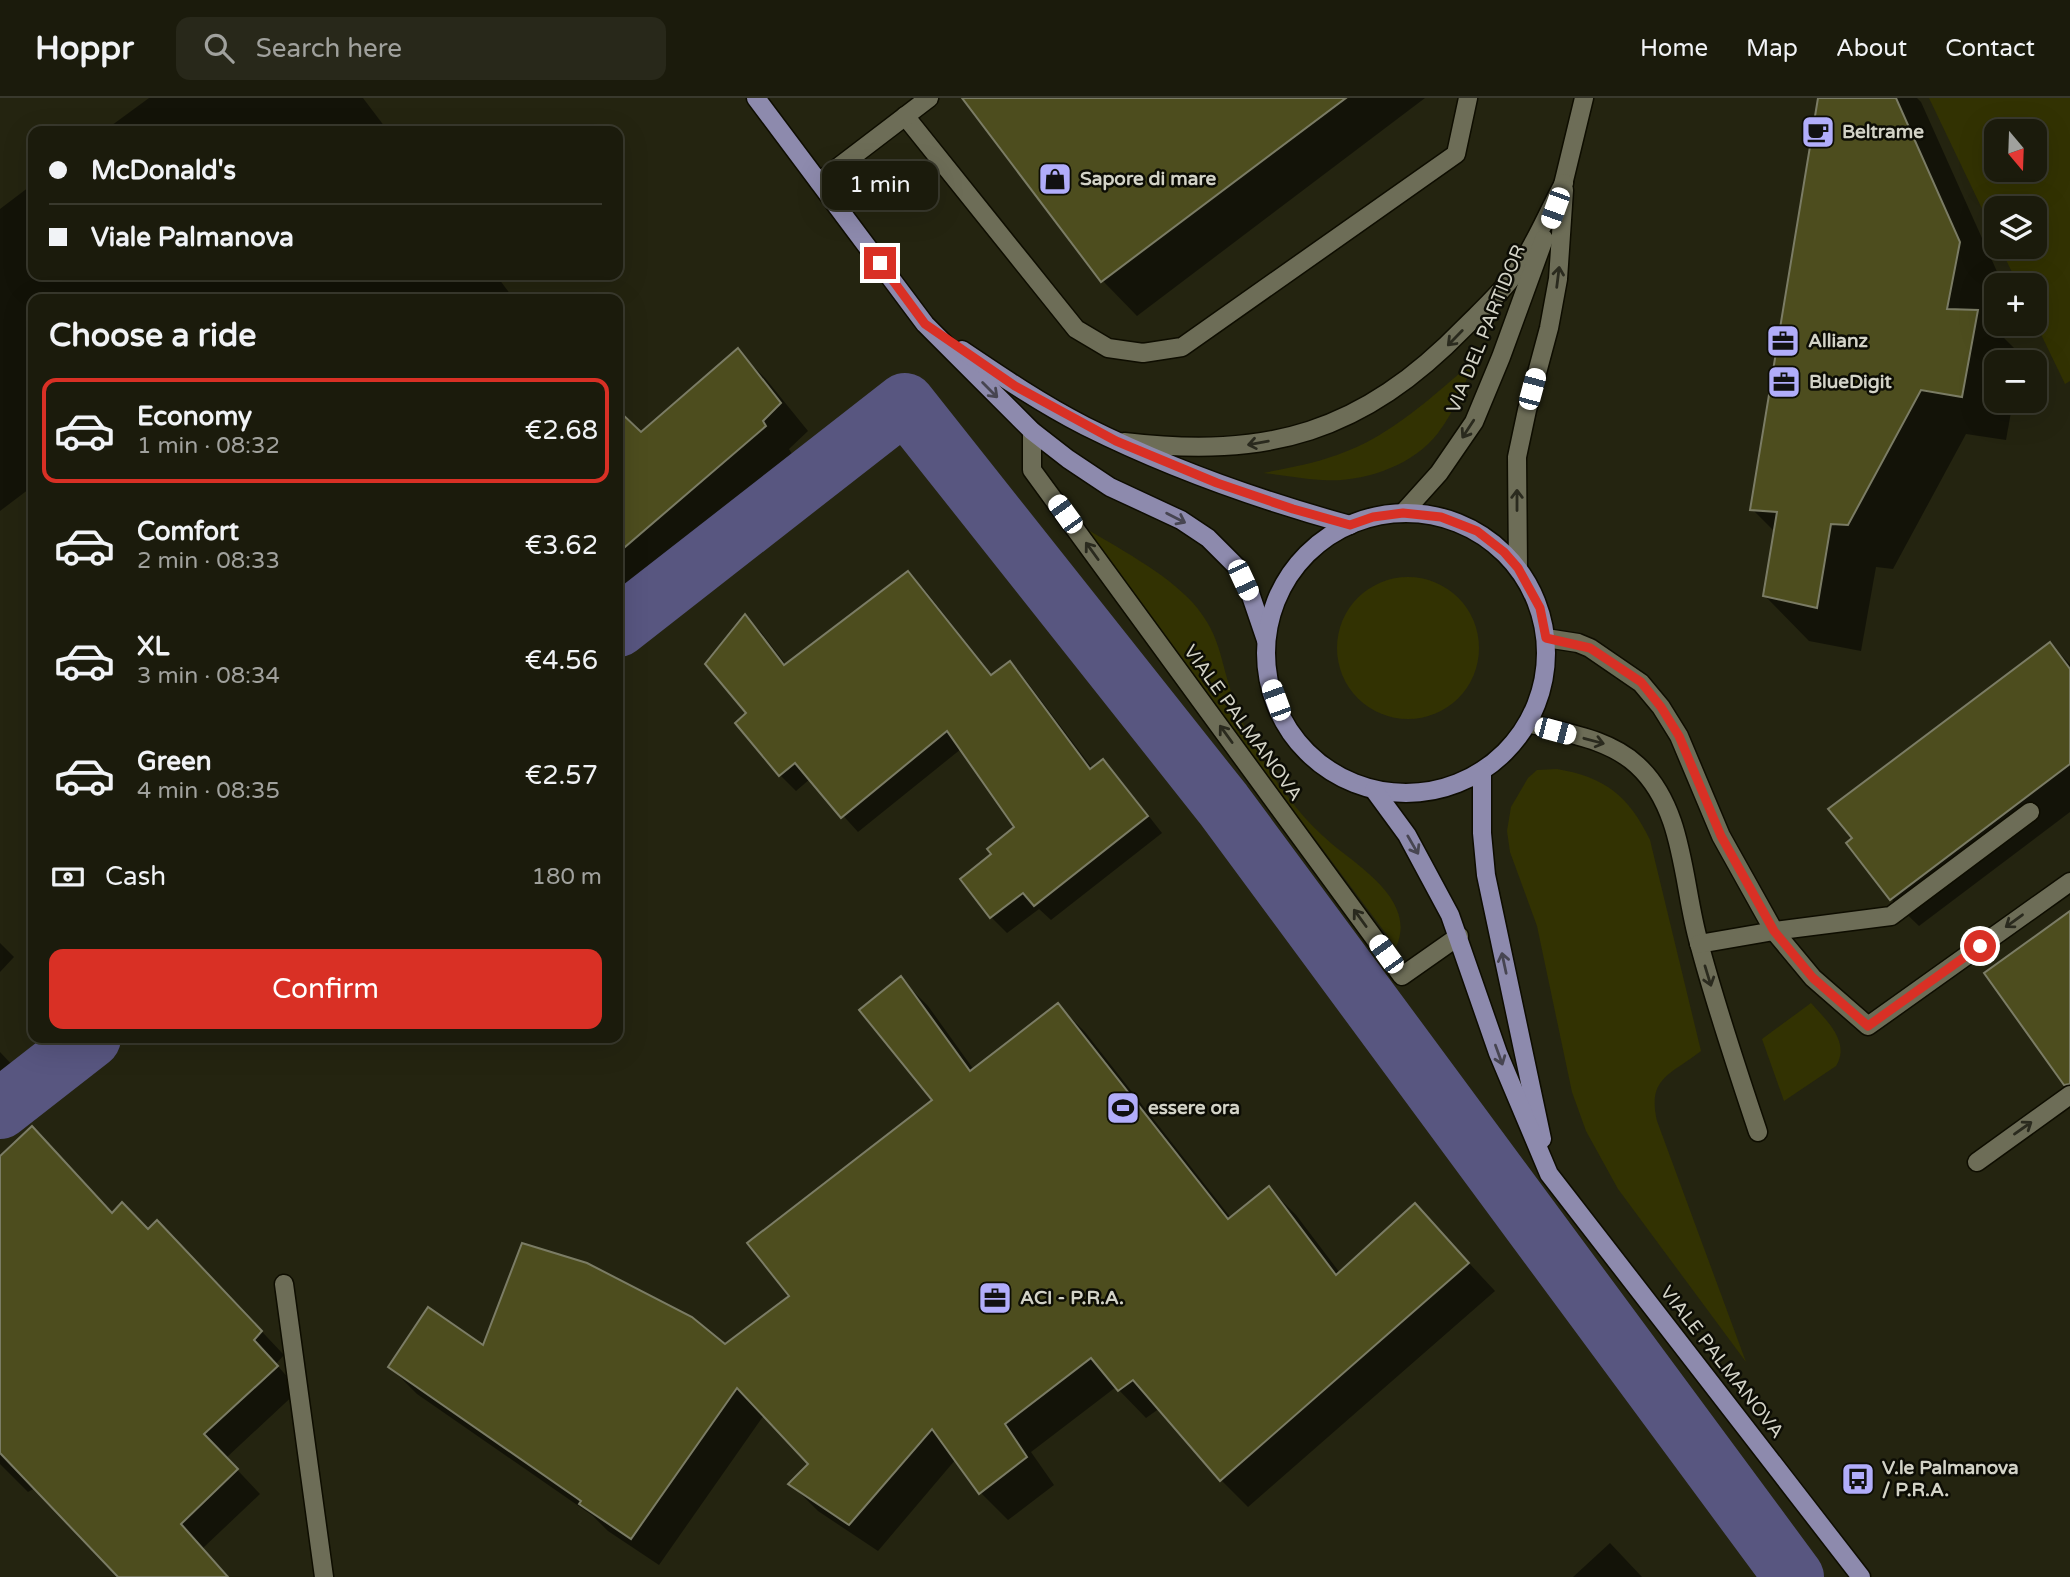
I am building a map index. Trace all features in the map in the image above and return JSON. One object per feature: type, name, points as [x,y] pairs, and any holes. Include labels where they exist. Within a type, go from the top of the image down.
[{"type":"main road","name":"VIALE PALMANOVA","points":[[756,98],[925,324],[1032,431],[1110,487],[1181,520],[1208,538],[1237,567],[1250,593],[1266,641]]},
{"type":"main road","points":[[819,182],[929,98]]},
{"type":"main road","points":[[905,116],[1076,329],[1108,348],[1143,353],[1182,347],[1456,154],[1468,98]]},
{"type":"main road","name":"VIA DEL PARTIDOR","points":[[1403,513],[1439,473],[1474,422],[1501,358],[1564,183],[1584,98]]},
{"type":"main road","points":[[1116,441],[1170,447],[1236,447],[1292,437],[1340,421],[1390,391],[1440,354],[1479,313],[1516,272],[1564,183]]},
{"type":"main road","name":"VIA DEL PARTIDOR","points":[[1518,568],[1517,457],[1558,278],[1564,183]]},
{"type":"main road","name":"VIALE PALMANOVA","points":[[925,324],[1015,386],[1116,441],[1217,483],[1350,525]]},
{"type":"main road","name":"VIALE PALMANOVA","points":[[1032,431],[1032,470],[1402,976],[1459,936]]},
{"type":"main road","name":"VIALE PALMANOVA","points":[[1403,513],[1441,517],[1477,531],[1504,552],[1518,568],[1540,608],[1546,638],[1543,685],[1528,723],[1507,751],[1482,771],[1455,785],[1417,793],[1374,790],[1334,773],[1307,753],[1284,723],[1268,677],[1266,641],[1273,608],[1290,573],[1315,547],[1350,525],[1373,517],[1403,513]]},
{"type":"main road","points":[[1546,638],[1590,648],[1641,682],[1679,736],[1721,836],[1774,931],[1813,978],[1868,1026],[2070,882]]},
{"type":"main road","points":[[1528,723],[1608,745],[1634,762],[1645,773],[1667,808],[1676,834],[1699,944],[1759,1132]]},
{"type":"main road","name":"VIALE PALMANOVA","points":[[1482,771],[1482,833],[1486,875],[1549,1174]]},
{"type":"main road","name":"VIALE PALMANOVA","points":[[1374,790],[1407,835],[1431,876],[1459,936],[1498,1053],[1549,1174],[1861,1577]]},
{"type":"main road","points":[[1699,944],[1891,916],[2030,811]]},
{"type":"main road","points":[[1977,1162],[2070,1095]]},
{"type":"main road","points":[[284,1284],[324,1577]]},
{"type":"shaded area","points":[[1929,98],[2070,98],[2070,381],[2065,384],[2042,336],[2047,336],[2047,273],[2012,273],[2006,259],[2047,259],[2047,196],[1984,196],[1984,213]]},
{"type":"shaded area","points":[[1475,360],[1444,425],[1427,445],[1401,463],[1353,479],[1315,479],[1263,473],[1328,458],[1375,438],[1410,414]]},
{"type":"shaded area","points":[[1080,525],[1154,570],[1182,592],[1201,613],[1217,642],[1240,717],[1285,793],[1303,816],[1371,875],[1393,901],[1399,915],[1400,931],[1396,947]]},
{"type":"shaded area","points":[[1408,577],[1435,583],[1458,598],[1473,621],[1479,648],[1473,675],[1458,698],[1435,713],[1408,719],[1381,713],[1358,698],[1343,675],[1337,648],[1343,621],[1358,598],[1381,583]]},
{"type":"shaded area","points":[[1557,769],[1589,777],[1614,791],[1633,811],[1650,840],[1701,1051],[1671,1072],[1658,1086],[1655,1095],[1657,1121],[1746,1362],[1618,1189],[1586,1131],[1572,1092],[1537,926],[1510,852],[1507,831],[1511,807],[1528,778],[1537,770]]},
{"type":"shaded area","points":[[1811,1003],[1835,1032],[1841,1048],[1840,1057],[1836,1066],[1784,1101],[1762,1039]]},
{"type":"building","points":[[962,98],[1346,98],[1101,282]]},
{"type":"building","points":[[1818,98],[1896,98],[1960,242],[1947,309],[1978,310],[1962,397],[1921,390],[1848,525],[1831,524],[1817,608],[1763,596],[1777,512],[1750,510]]},
{"type":"building","points":[[738,348],[781,403],[763,421],[766,426],[623,549],[623,415],[641,432]]},
{"type":"building","points":[[908,571],[991,675],[1010,661],[1090,769],[1103,759],[1148,816],[1034,906],[1023,893],[990,918],[960,879],[991,854],[987,849],[1014,827],[947,731],[841,818],[795,763],[779,776],[735,723],[746,713],[705,664],[745,614],[784,665]]},
{"type":"building","points":[[2050,642],[2070,669],[2070,764],[1890,900],[1846,843],[1852,838],[1828,809]]},
{"type":"building","points":[[2070,911],[2070,1084],[2064,1085],[1984,973]]},
{"type":"building","points":[[901,976],[970,1071],[1058,1003],[1228,1219],[1269,1186],[1336,1275],[1415,1203],[1469,1263],[1220,1481],[1133,1380],[1118,1391],[1091,1358],[1005,1424],[1027,1457],[979,1494],[932,1429],[849,1525],[788,1484],[808,1464],[737,1388],[631,1539],[579,1504],[581,1501],[388,1367],[428,1307],[483,1345],[522,1243],[587,1263],[692,1317],[725,1344],[789,1296],[747,1243],[932,1100],[859,1010]]},
{"type":"building","points":[[32,1126],[112,1213],[122,1202],[148,1229],[157,1220],[262,1331],[254,1340],[278,1366],[204,1434],[238,1469],[181,1524],[228,1577],[118,1577],[0,1453],[0,1156]]},
{"type":"waterway","points":[[623,623],[905,403],[1223,804],[1794,1577]]},
{"type":"waterway","points":[[0,1109],[85,1043]]},
{"type":"place","name":"Beltrame","points":[[1818,132]]},
{"type":"place","name":"Sapore di mare","points":[[1055,179]]},
{"type":"place","name":"Allianz","points":[[1783,341]]},
{"type":"place","name":"BlueDigit","points":[[1784,382]]},
{"type":"place","name":"essere ora","points":[[1123,1108]]},
{"type":"place","name":"ACI - P.R.A.","points":[[995,1298]]},
{"type":"place","name":"V.le Palmanova / P.R.A.","points":[[1858,1479]]},
{"type":"route","points":[[880,263],[925,324],[1015,386],[1116,441],[1217,483],[1350,525],[1373,517],[1403,513],[1441,517],[1477,531],[1504,552],[1518,568],[1540,608],[1546,638],[1578,643],[1590,648],[1641,682],[1661,707],[1679,736],[1721,836],[1774,931],[1813,978],[1868,1026],[1980,946]]}]
